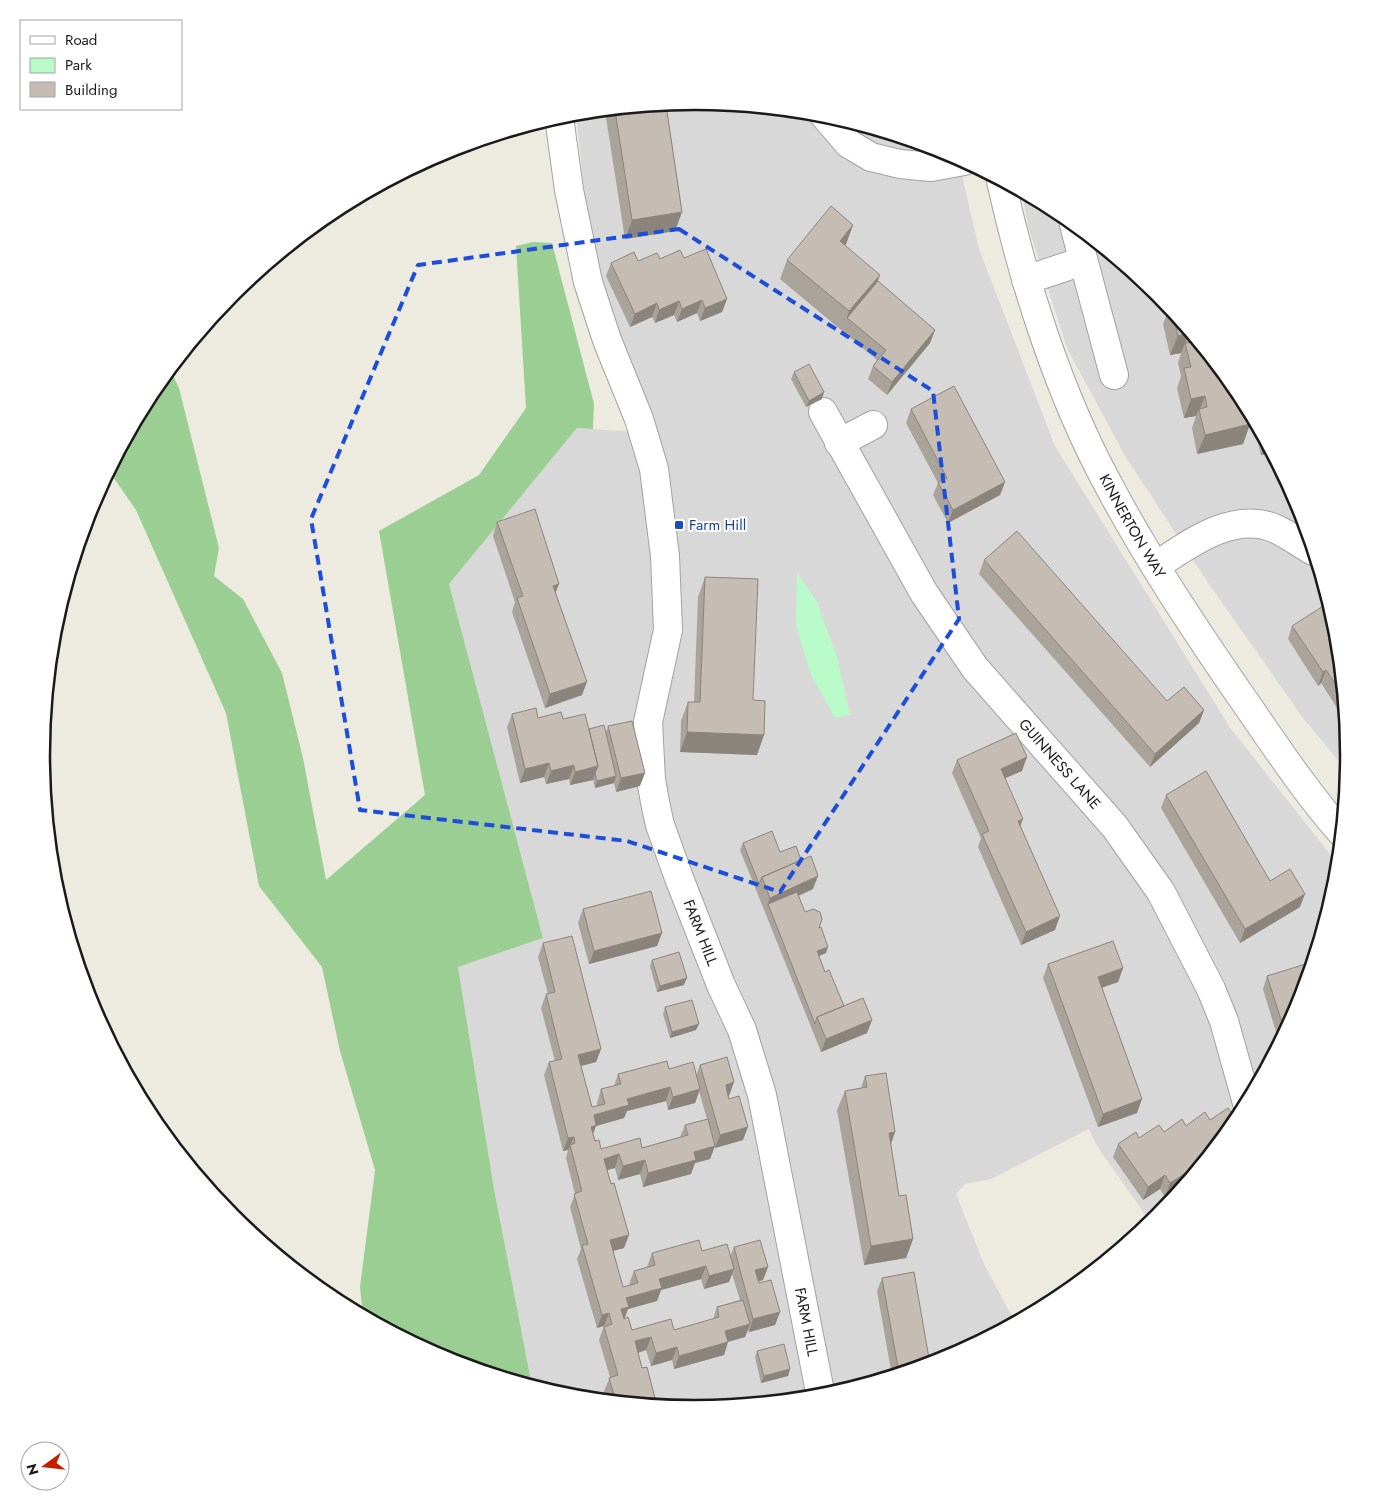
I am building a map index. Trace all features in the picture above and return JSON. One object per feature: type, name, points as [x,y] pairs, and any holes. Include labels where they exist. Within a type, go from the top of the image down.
[{"type":"street","name":"FARM HILL","points":[[560,125],[569,190],[588,282],[607,340],[639,419],[654,469],[665,556],[668,630],[648,722],[652,780],[660,825],[721,985],[742,1030],[762,1095],[819,1388]]},
{"type":"street","points":[[833,126],[849,144],[871,157],[900,164],[931,168],[951,164]]},
{"type":"street","name":"KINNERTON WAY","points":[[1003,189],[1026,280],[1071,404],[1107,483],[1156,566],[1262,726],[1336,825]]},
{"type":"street","points":[[1077,236],[1114,375]]},
{"type":"street","points":[[1026,280],[1083,261]]},
{"type":"street","name":"GUINNESS LANE","points":[[823,412],[838,443],[924,592],[975,668],[1114,827],[1160,892],[1211,989],[1224,1021],[1244,1094]]},
{"type":"street","points":[[838,443],[872,425]]},
{"type":"street","points":[[1156,566],[1193,541],[1219,530],[1238,526],[1255,524],[1276,528],[1305,546]]},
{"type":"highlighted area","points":[[679,229],[933,391],[959,619],[780,892],[627,841],[360,810],[311,519],[418,265]]},
{"type":"shaded area","points":[[695,110],[737,112],[821,123],[862,132],[902,145],[960,168],[979,249],[1055,446],[1231,729],[1332,856],[1328,881],[1306,963],[1273,1041],[1254,1078],[1207,1148],[1151,1212],[1146,1216],[1097,1146],[1089,1129],[991,1179],[965,1184],[956,1194],[984,1264],[1012,1317],[942,1351],[902,1366],[862,1379],[821,1388],[737,1399],[653,1399],[611,1395],[531,1380],[494,1189],[458,967],[543,938],[449,584],[577,428],[652,433],[603,311],[584,191],[577,122],[653,112]]},
{"type":"shaded area","points":[[1023,200],[1088,244],[1151,299],[1207,363],[1254,433],[1291,509],[1306,548],[1318,589],[1328,630],[1334,671],[1339,713],[1340,762],[1303,718],[1211,587],[1125,456],[1067,348],[1028,226]]},
{"type":"green space","points":[[533,242],[552,243],[594,404],[593,429],[577,428],[449,584],[543,938],[458,967],[494,1189],[531,1380],[448,1351],[410,1334],[362,1308],[360,1287],[375,1170],[340,1051],[322,967],[259,886],[226,713],[136,510],[114,478],[136,433],[174,376],[179,388],[219,548],[214,576],[243,599],[282,673],[303,758],[326,880],[425,795],[379,531],[479,475],[526,408],[516,246]]},
{"type":"green space","points":[[797,573],[817,602],[837,657],[850,715],[835,718],[811,675],[796,625]]},
{"type":"building","points":[[667,111],[682,212],[632,220],[616,116]]},
{"type":"building","points":[[831,206],[853,225],[840,241],[880,275],[849,311],[787,260]]},
{"type":"building","points":[[706,249],[727,299],[705,308],[702,300],[682,309],[679,301],[659,310],[657,303],[635,314],[611,263],[634,252],[638,261],[657,253],[660,259],[680,250],[684,258]]},
{"type":"building","points":[[878,281],[935,330],[892,382],[873,366],[886,350],[847,318]]},
{"type":"building","points":[[1175,325],[1184,334],[1178,336]]},
{"type":"building","points":[[1190,342],[1207,363],[1248,424],[1205,435],[1199,409],[1207,407],[1205,396],[1191,399],[1184,368],[1191,367],[1185,343]]},
{"type":"building","points":[[809,364],[824,392],[809,401],[794,372]]},
{"type":"building","points":[[954,386],[1005,482],[953,510],[938,482],[947,478],[911,409]]},
{"type":"building","points":[[535,509],[559,584],[553,586],[587,682],[550,694],[517,598],[523,596],[497,522]]},
{"type":"building","points":[[1017,531],[1167,701],[1184,687],[1204,710],[1155,754],[984,560]]},
{"type":"building","points":[[705,577],[758,579],[753,700],[765,701],[764,735],[687,732],[688,702],[700,702]]},
{"type":"building","points":[[1322,607],[1328,630],[1336,684],[1326,670],[1323,672],[1292,626]]},
{"type":"building","points":[[536,708],[538,718],[561,712],[563,719],[585,714],[598,766],[575,772],[574,765],[551,771],[549,763],[525,769],[512,714]]},
{"type":"building","points":[[632,721],[645,773],[621,778],[608,726]]},
{"type":"building","points":[[604,725],[616,776],[597,781],[595,773],[598,766],[589,729]]},
{"type":"building","points":[[1016,733],[1027,757],[1001,769],[1023,819],[1018,821],[1060,916],[1026,932],[982,834],[989,831],[957,760]]},
{"type":"building","points":[[1206,771],[1270,881],[1290,869],[1305,894],[1245,929],[1166,795]]},
{"type":"building","points":[[772,831],[780,852],[796,846],[801,860],[762,877],[759,884],[743,843]]},
{"type":"building","points":[[811,856],[818,876],[770,898],[762,877]]},
{"type":"building","points":[[651,891],[662,933],[594,951],[583,909]]},
{"type":"building","points":[[797,892],[805,912],[813,909],[820,912],[822,919],[819,928],[821,927],[828,947],[817,951],[825,972],[829,970],[844,1006],[817,1017],[815,1024],[768,904]]},
{"type":"building","points":[[572,936],[601,1049],[578,1055],[592,1107],[605,1104],[601,1089],[621,1084],[618,1074],[667,1061],[669,1069],[693,1062],[700,1089],[673,1097],[670,1087],[627,1099],[629,1105],[594,1115],[596,1125],[591,1127],[595,1141],[599,1140],[601,1149],[640,1138],[642,1148],[688,1135],[685,1125],[708,1119],[715,1146],[694,1152],[696,1160],[648,1173],[645,1160],[623,1166],[619,1154],[604,1159],[611,1184],[614,1183],[629,1235],[610,1240],[623,1287],[638,1283],[634,1271],[655,1265],[652,1253],[699,1240],[702,1251],[727,1244],[734,1269],[709,1276],[706,1266],[659,1279],[662,1288],[626,1298],[629,1307],[621,1309],[624,1319],[628,1317],[632,1330],[671,1319],[674,1330],[719,1317],[717,1307],[743,1300],[750,1324],[725,1331],[728,1342],[679,1356],[677,1347],[656,1353],[651,1337],[635,1341],[642,1368],[647,1367],[655,1399],[614,1395],[609,1378],[618,1375],[604,1327],[612,1324],[609,1313],[602,1315],[582,1245],[588,1244],[574,1194],[582,1191],[570,1145],[575,1143],[574,1137],[568,1138],[549,1062],[562,1059],[546,994],[555,992],[543,943]]},
{"type":"building","points":[[1113,941],[1123,968],[1098,977],[1142,1099],[1103,1114],[1048,964]]},
{"type":"building","points":[[679,952],[687,978],[660,986],[652,960]]},
{"type":"building","points":[[1306,964],[1282,1022],[1267,976]]},
{"type":"building","points":[[863,998],[872,1020],[826,1039],[817,1017]]},
{"type":"building","points":[[692,1000],[699,1024],[672,1032],[665,1007]]},
{"type":"building","points":[[727,1057],[734,1082],[726,1085],[729,1099],[739,1096],[748,1127],[720,1135],[700,1065]]},
{"type":"building","points":[[886,1073],[895,1132],[889,1133],[899,1196],[906,1195],[913,1239],[871,1246],[845,1091],[867,1087],[865,1076]]},
{"type":"building","points":[[1228,1108],[1232,1113],[1186,1173],[1170,1183],[1165,1175],[1148,1187],[1118,1144],[1136,1132],[1139,1138],[1159,1125],[1164,1132],[1182,1119],[1186,1126],[1205,1112],[1210,1120]]},
{"type":"building","points":[[760,1240],[768,1267],[755,1270],[759,1283],[771,1280],[780,1312],[753,1319],[734,1247]]},
{"type":"building","points":[[914,1272],[929,1356],[898,1367],[882,1278]]},
{"type":"building","points":[[784,1344],[790,1369],[764,1376],[757,1351]]},
{"type":"place","name":"Farm Hill","points":[[679,525]]}]
